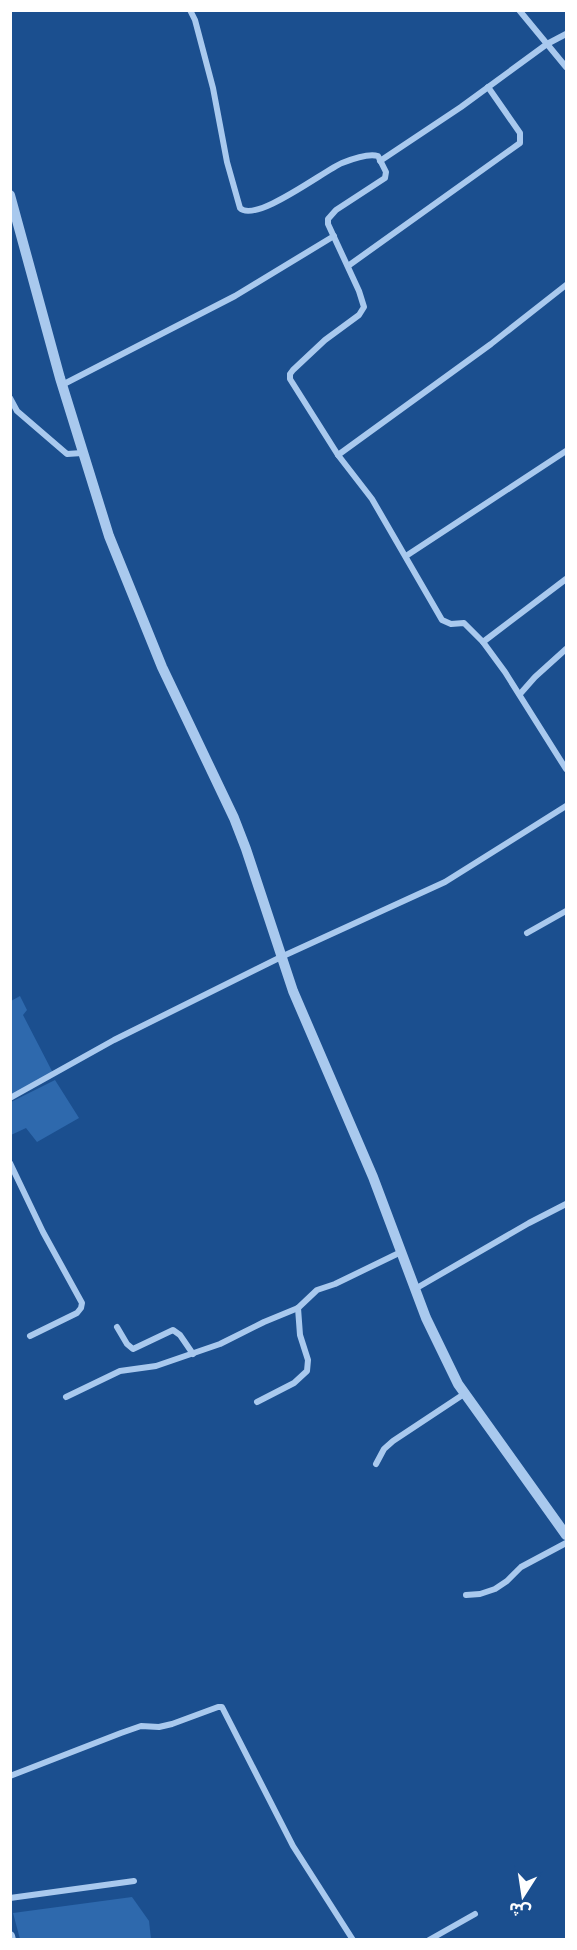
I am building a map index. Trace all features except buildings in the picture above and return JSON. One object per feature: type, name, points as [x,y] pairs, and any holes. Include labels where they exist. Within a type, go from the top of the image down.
[{"type":"street","points":[[190,10],[195,20],[213,88],[227,162],[242,210],[247,212],[266,206],[313,182],[346,161],[378,156],[387,176],[329,216],[327,222],[364,304],[362,313],[325,340],[290,374],[290,379],[338,454],[372,499],[442,620],[451,624],[464,623],[483,642],[520,694],[567,769]]},
{"type":"street","points":[[519,10],[567,67]]},
{"type":"street","points":[[380,161],[547,44],[567,34]]},
{"type":"street","points":[[348,266],[520,143],[520,133],[488,87]]},
{"type":"street","points":[[10,195],[62,385],[109,536],[162,667],[238,828],[297,1001],[374,1177],[415,1289],[444,1356],[465,1394],[567,1535]]},
{"type":"street","points":[[62,385],[236,296],[334,236]]},
{"type":"street","points":[[338,454],[491,344],[567,285]]},
{"type":"street","points":[[10,398],[14,411],[67,454],[82,453]]},
{"type":"street","points":[[406,556],[567,451]]},
{"type":"street","points":[[483,642],[567,579]]},
{"type":"street","points":[[520,694],[535,677],[567,649]]},
{"type":"street","points":[[10,1098],[114,1040],[281,957],[445,882],[567,806]]},
{"type":"street","points":[[527,933],[567,911]]},
{"type":"street","points":[[10,1163],[81,1303],[81,1308],[77,1312],[30,1336]]},
{"type":"street","points":[[415,1289],[529,1223],[567,1204]]},
{"type":"street","points":[[66,1397],[120,1371],[156,1366],[220,1344],[298,1308],[317,1290],[401,1252]]},
{"type":"street","points":[[257,1402],[294,1383],[307,1371],[308,1360],[300,1335],[298,1308]]},
{"type":"street","points":[[117,1327],[127,1344],[133,1349],[173,1330],[180,1335],[193,1354]]},
{"type":"street","points":[[376,1464],[384,1449],[393,1441],[465,1394]]},
{"type":"street","points":[[466,1595],[480,1594],[495,1589],[521,1567],[567,1543]]},
{"type":"street","points":[[10,1776],[141,1726],[159,1727],[172,1724],[222,1707],[293,1846],[353,1940]]},
{"type":"street","points":[[10,1898],[134,1881]]},
{"type":"street","points":[[429,1940],[475,1914]]},
{"type":"shaded area","points":[[20,996],[27,1010],[23,1015],[53,1073],[11,1095],[11,1001]]},
{"type":"shaded area","points":[[55,1080],[79,1118],[37,1142],[26,1128],[11,1135],[11,1102]]},
{"type":"shaded area","points":[[132,1897],[149,1921],[151,1939],[20,1939],[13,1913]]}]
